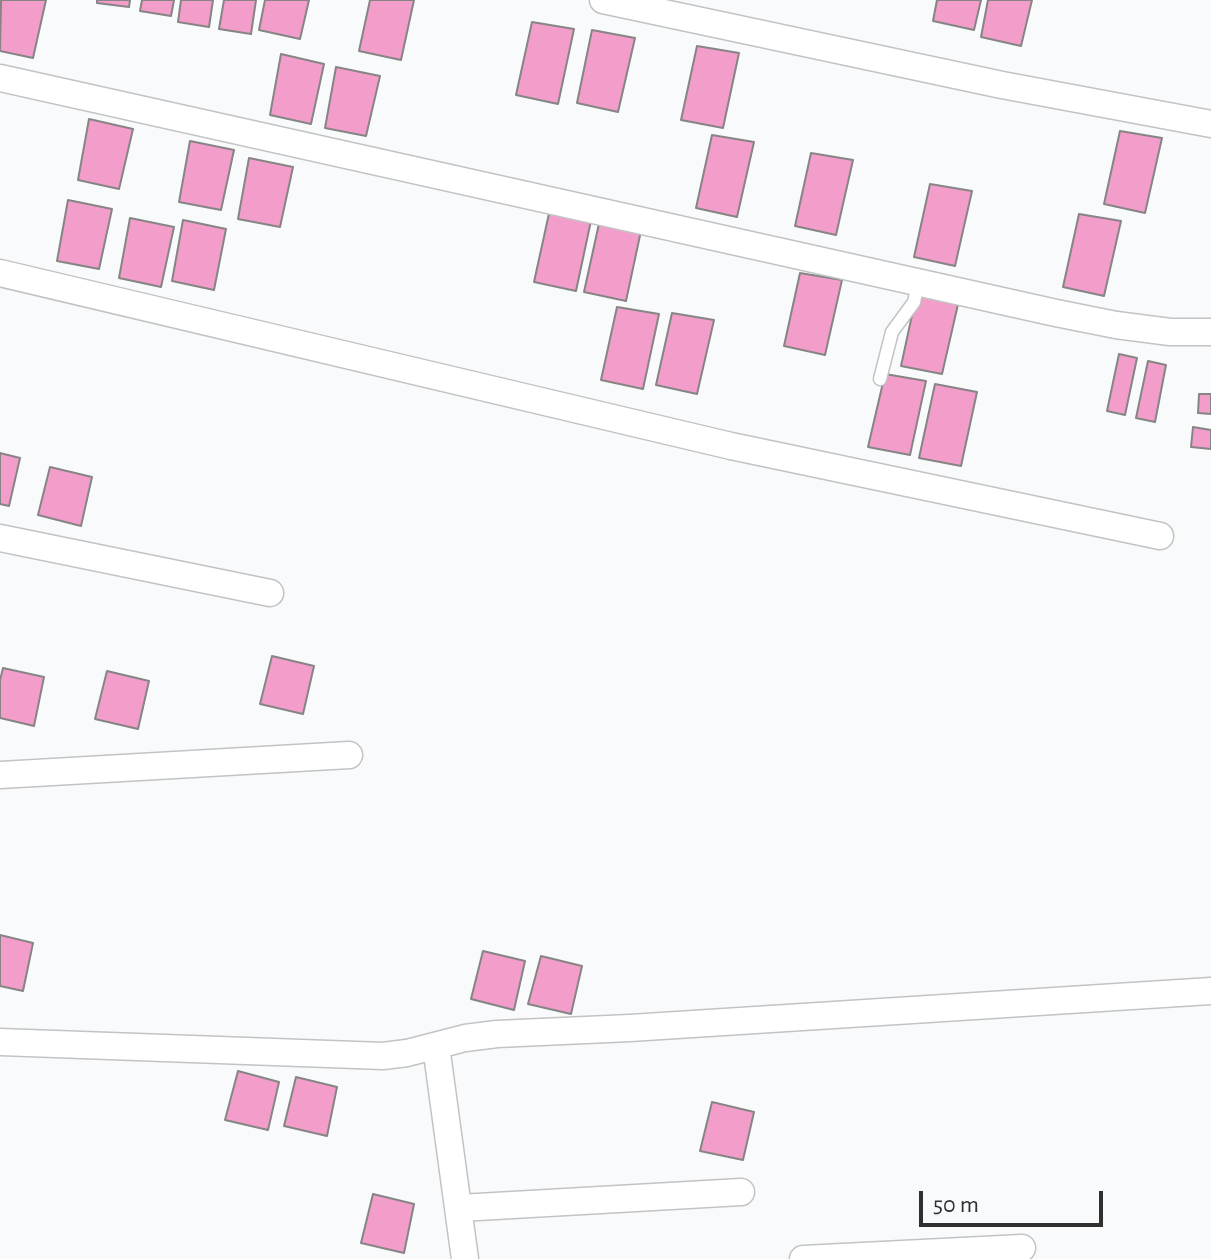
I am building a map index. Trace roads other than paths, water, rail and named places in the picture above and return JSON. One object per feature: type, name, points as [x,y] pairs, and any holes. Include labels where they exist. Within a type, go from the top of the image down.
[{"type":"street","points":[[603,0],[1002,85],[1211,124]]},
{"type":"street","points":[[0,78],[1116,325],[1170,332],[1211,332]]},
{"type":"street","points":[[0,273],[731,446],[1160,536]]},
{"type":"street","points":[[0,538],[270,593]]},
{"type":"street","points":[[0,775],[349,755]]},
{"type":"street","points":[[0,1042],[383,1056],[497,1034],[1211,991]]},
{"type":"street","points":[[436,1046],[465,1259]]},
{"type":"street","points":[[460,1208],[741,1192]]},
{"type":"street","points":[[803,1259],[1022,1248]]},
{"type":"lane","points":[[880,379],[892,332],[914,302],[918,283]]}]
